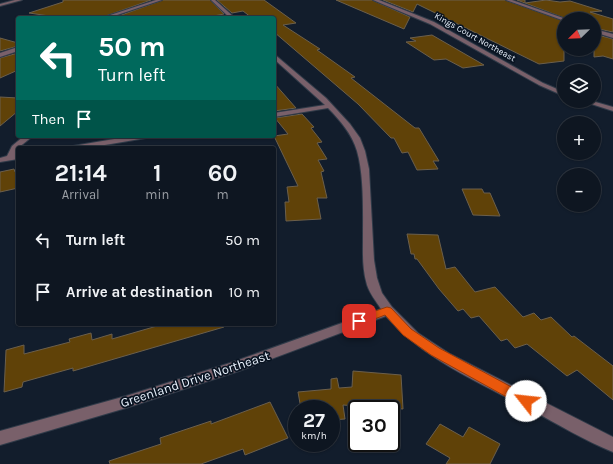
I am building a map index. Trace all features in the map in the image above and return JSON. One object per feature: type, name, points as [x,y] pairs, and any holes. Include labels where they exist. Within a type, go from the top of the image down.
[{"type":"street","points":[[0,5],[20,0]]},
{"type":"street","points":[[109,16],[160,0]]},
{"type":"street","points":[[213,0],[230,16]]},
{"type":"street","name":"Kings Court Northeast","points":[[376,0],[432,23],[541,84],[557,91]]},
{"type":"street","points":[[508,0],[557,18]]},
{"type":"street","points":[[601,32],[613,36]]},
{"type":"street","points":[[0,55],[16,50]]},
{"type":"street","points":[[276,58],[329,106],[348,126],[360,149],[364,168],[371,274],[376,292],[387,311],[407,332],[435,352],[552,415],[613,445]]},
{"type":"street","points":[[276,115],[329,106]]},
{"type":"street","points":[[601,106],[613,109]]},
{"type":"street","points":[[17,146],[26,138]]},
{"type":"street","points":[[85,146],[134,138]]},
{"type":"street","points":[[0,160],[15,158],[13,151],[16,147]]},
{"type":"street","name":"Greenland Drive Northeast","points":[[0,438],[126,402],[234,367],[387,311]]},
{"type":"building","points":[[63,0],[151,0],[106,16],[49,16],[29,13],[63,2]]},
{"type":"building","points":[[163,0],[210,0],[224,14],[214,16],[119,16]]},
{"type":"building","points":[[217,0],[264,0],[296,23],[283,25],[320,49],[317,50],[355,77],[351,78],[415,128],[419,128],[439,161],[433,161],[438,169],[417,170],[408,152],[402,153],[394,138],[391,138],[358,104],[276,34],[276,16],[249,16],[243,11],[232,13]]},
{"type":"building","points":[[336,0],[372,0],[410,17],[404,29]]},
{"type":"building","points":[[383,0],[505,0],[557,19],[557,56],[564,56],[564,61],[539,64],[417,4],[413,12]]},
{"type":"building","points":[[517,0],[525,0],[525,3],[546,0],[560,2],[570,1],[602,11],[557,12],[557,15]]},
{"type":"building","points":[[601,15],[613,19],[613,32],[601,29]]},
{"type":"building","points":[[432,35],[484,65],[463,68],[446,59],[434,60],[406,42],[416,41],[410,38]]},
{"type":"building","points":[[601,36],[613,39],[613,59],[603,56],[594,57],[601,56]]},
{"type":"building","points":[[0,38],[16,42],[16,47],[0,51]]},
{"type":"building","points":[[16,54],[16,71],[0,78],[0,58]]},
{"type":"building","points":[[276,85],[296,108],[276,111]]},
{"type":"building","points":[[0,97],[16,98],[16,113],[0,126]]},
{"type":"building","points":[[302,114],[314,127],[311,128],[322,142],[317,143],[327,159],[318,160],[324,171],[321,172],[327,198],[317,198],[321,219],[286,221],[285,202],[289,202],[287,187],[298,186],[275,138],[276,136],[288,134],[276,118]]},
{"type":"building","points":[[14,169],[16,172],[16,188],[0,192],[0,172]]},
{"type":"building","points":[[462,189],[482,189],[484,193],[490,193],[500,216],[473,215]]},
{"type":"building","points":[[407,234],[438,235],[446,269],[455,267],[475,292],[495,287],[523,317],[534,313],[541,320],[551,317],[572,337],[574,336],[613,366],[613,400],[577,370],[567,376],[527,344],[515,348],[507,339],[501,341],[479,316],[471,318],[463,309],[458,311],[439,289],[417,259],[415,259],[414,254],[411,254]]},
{"type":"building","points":[[157,326],[224,326],[73,371],[73,368],[23,382],[22,387],[4,392],[6,350],[24,345],[24,354],[70,342],[69,339],[91,333],[92,340],[112,334],[112,339]]},
{"type":"building","points":[[353,371],[401,375],[403,409],[400,409],[400,400],[348,400],[348,405],[343,405],[345,419],[340,419],[340,400],[299,400],[298,392],[331,389],[331,379],[337,378],[339,388],[352,387]]},
{"type":"building","points":[[270,402],[288,438],[245,455],[243,449],[201,464],[110,464],[109,461],[161,444],[160,438],[211,421],[211,424]]},
{"type":"building","points":[[440,424],[463,437],[469,427],[500,444],[490,464],[446,464],[450,458],[426,444]]},
{"type":"route","points":[[359,321],[387,311],[407,332],[435,352],[526,401]]}]
